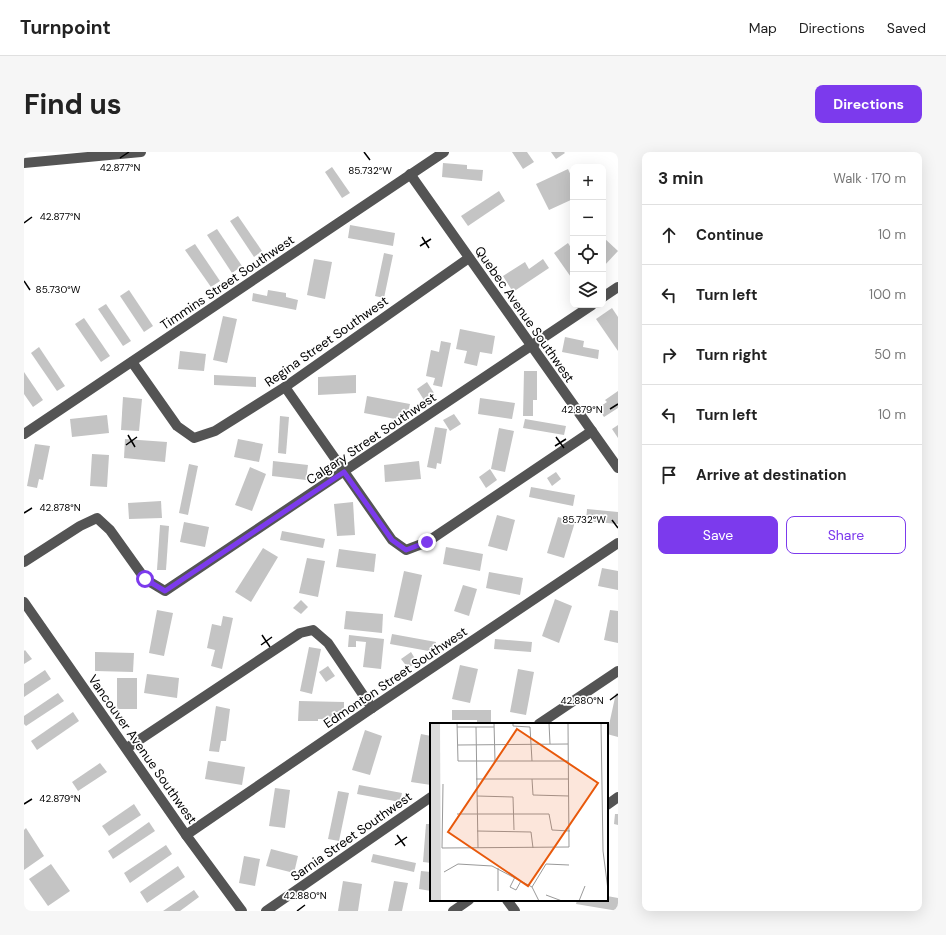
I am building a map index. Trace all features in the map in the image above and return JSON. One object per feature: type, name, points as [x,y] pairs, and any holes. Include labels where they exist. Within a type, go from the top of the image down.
[{"type":"street","points":[[24,163],[80,155],[141,152]]},
{"type":"street","name":"Timmins Street Southwest","points":[[24,434],[444,152]]},
{"type":"street","name":"Quebec Avenue Southwest","points":[[410,174],[618,468]]},
{"type":"street","name":"Regina Street Southwest","points":[[132,362],[177,426],[194,438],[215,431],[285,387],[469,258]]},
{"type":"street","points":[[606,295],[618,287]]},
{"type":"street","name":"Calgary Street Southwest","points":[[24,562],[80,526],[96,518],[110,530],[145,579],[165,591],[588,308]]},
{"type":"street","points":[[285,387],[392,540],[406,550],[427,542],[592,431]]},
{"type":"street","name":"Edmonton Street Southwest","points":[[186,835],[618,543]]},
{"type":"street","name":"Vancouver Avenue Southwest","points":[[24,602],[127,748],[186,835],[242,911]]},
{"type":"street","points":[[127,748],[300,633],[313,630],[328,643],[372,708]]},
{"type":"street","points":[[540,723],[618,671]]},
{"type":"street","points":[[608,804],[618,797]]},
{"type":"street","name":"Sarnia Street Southwest","points":[[266,911],[430,798]]},
{"type":"street","points":[[453,911],[468,901]]},
{"type":"street","points":[[508,901],[515,911]]},
{"type":"building","points":[[512,152],[527,152],[534,162],[523,169]]},
{"type":"building","points":[[551,152],[564,152],[565,153],[556,159]]},
{"type":"building","points":[[443,163],[467,165],[467,169],[483,170],[482,181],[442,177]]},
{"type":"building","points":[[332,167],[350,193],[342,198],[325,172]]},
{"type":"building","points":[[568,169],[570,173],[570,200],[549,210],[536,184]]},
{"type":"building","points":[[499,191],[505,201],[468,226],[461,216]]},
{"type":"building","points":[[238,216],[262,251],[254,257],[230,221]]},
{"type":"building","points":[[350,225],[395,233],[393,246],[348,238]]},
{"type":"building","points":[[217,229],[242,266],[232,273],[207,235]]},
{"type":"building","points":[[606,240],[618,251],[606,264]]},
{"type":"building","points":[[568,243],[570,246],[570,276],[554,253]]},
{"type":"building","points":[[195,244],[220,281],[211,287],[185,250]]},
{"type":"building","points":[[384,253],[393,255],[384,298],[375,296]]},
{"type":"building","points":[[314,259],[332,262],[325,299],[307,295]]},
{"type":"building","points":[[543,259],[549,268],[513,292],[503,276],[525,262],[529,269]]},
{"type":"building","points":[[129,290],[153,326],[144,332],[120,296]]},
{"type":"building","points":[[268,290],[286,293],[286,297],[298,300],[296,310],[252,301],[253,293],[267,296]]},
{"type":"building","points":[[106,304],[131,341],[123,346],[98,309]]},
{"type":"building","points":[[612,308],[618,317],[618,351],[596,319]]},
{"type":"building","points":[[223,316],[237,319],[227,363],[213,360]]},
{"type":"building","points":[[84,318],[110,356],[101,362],[75,324]]},
{"type":"building","points":[[460,329],[495,336],[492,354],[480,352],[477,366],[464,363],[467,351],[456,349]]},
{"type":"building","points":[[565,337],[584,341],[583,347],[599,350],[598,359],[562,352]]},
{"type":"building","points":[[441,341],[451,343],[442,387],[433,385],[435,378],[426,376],[431,350],[439,352]]},
{"type":"building","points":[[39,347],[65,386],[57,391],[31,353]]},
{"type":"building","points":[[180,351],[206,354],[204,371],[178,369]]},
{"type":"building","points":[[524,371],[537,371],[537,400],[533,400],[533,416],[523,416]]},
{"type":"building","points":[[24,372],[43,400],[33,407],[24,394]]},
{"type":"building","points":[[214,375],[256,377],[256,387],[214,385]]},
{"type":"building","points":[[356,375],[356,393],[318,395],[318,377]]},
{"type":"building","points":[[427,382],[434,393],[424,400],[417,389]]},
{"type":"building","points":[[618,391],[618,408],[604,417],[598,408],[607,402],[605,400]]},
{"type":"building","points":[[367,396],[410,404],[406,421],[364,413]]},
{"type":"building","points":[[123,397],[142,399],[139,431],[121,430]]},
{"type":"building","points":[[480,398],[515,403],[512,419],[478,414]]},
{"type":"building","points":[[454,414],[461,424],[450,431],[443,420]]},
{"type":"building","points":[[107,415],[109,433],[72,437],[70,419]]},
{"type":"building","points":[[280,416],[289,417],[286,454],[278,453]]},
{"type":"building","points":[[525,419],[566,426],[564,435],[523,428]]},
{"type":"building","points":[[618,425],[618,438],[612,429]]},
{"type":"building","points":[[435,427],[447,429],[441,464],[437,463],[436,469],[427,467]]},
{"type":"building","points":[[499,428],[514,431],[505,472],[491,469]]},
{"type":"building","points":[[125,439],[167,442],[165,462],[124,458]]},
{"type":"building","points":[[238,439],[263,444],[259,462],[234,457]]},
{"type":"building","points":[[35,444],[50,446],[43,480],[39,479],[37,488],[27,486]]},
{"type":"building","points":[[92,454],[109,455],[107,487],[90,486]]},
{"type":"building","points":[[273,461],[308,465],[306,480],[272,476]]},
{"type":"building","points":[[419,461],[421,479],[385,482],[384,465]]},
{"type":"building","points":[[189,464],[198,466],[188,515],[179,513]]},
{"type":"building","points":[[250,467],[266,474],[252,511],[235,505]]},
{"type":"building","points":[[490,469],[497,480],[486,488],[479,477]]},
{"type":"building","points":[[556,472],[561,479],[552,486],[547,478]]},
{"type":"building","points":[[531,487],[575,495],[573,506],[529,497]]},
{"type":"building","points":[[161,501],[162,518],[129,519],[128,503]]},
{"type":"building","points":[[353,502],[355,535],[337,536],[334,504]]},
{"type":"building","points":[[587,509],[618,512],[618,524],[586,521]]},
{"type":"building","points":[[497,515],[515,520],[507,551],[488,546]]},
{"type":"building","points":[[558,517],[575,522],[564,558],[547,553]]},
{"type":"building","points":[[184,522],[209,527],[205,547],[180,542]]},
{"type":"building","points":[[160,525],[169,526],[166,570],[157,570]]},
{"type":"building","points":[[282,531],[325,539],[323,548],[280,540]]},
{"type":"building","points":[[446,547],[483,554],[480,571],[443,564]]},
{"type":"building","points":[[263,548],[278,557],[251,602],[235,592]]},
{"type":"building","points":[[339,549],[376,554],[374,572],[336,567]]},
{"type":"building","points":[[307,558],[325,561],[318,597],[299,593]]},
{"type":"building","points":[[602,568],[618,571],[618,590],[598,586]]},
{"type":"building","points":[[404,571],[422,575],[412,621],[394,617]]},
{"type":"building","points":[[489,572],[523,578],[520,595],[486,588]]},
{"type":"building","points":[[463,585],[477,589],[469,616],[454,611]]},
{"type":"building","points":[[555,599],[572,606],[559,643],[542,636]]},
{"type":"building","points":[[301,600],[308,607],[301,614],[293,608]]},
{"type":"building","points":[[157,610],[173,613],[164,656],[149,653]]},
{"type":"building","points":[[610,610],[618,611],[618,643],[604,640]]},
{"type":"building","points":[[346,611],[383,614],[382,633],[344,629]]},
{"type":"building","points":[[223,616],[233,618],[222,669],[211,666],[215,650],[207,648],[212,624],[221,626]]},
{"type":"building","points":[[392,634],[436,642],[434,652],[390,644]]},
{"type":"building","points":[[349,635],[384,639],[381,669],[363,667],[366,642],[356,641],[356,647],[348,647]]},
{"type":"building","points":[[495,639],[532,642],[531,652],[494,649]]},
{"type":"building","points":[[309,647],[321,649],[312,694],[300,691]]},
{"type":"building","points":[[25,650],[32,659],[24,664],[24,651]]},
{"type":"building","points":[[95,652],[134,653],[133,672],[95,671]]},
{"type":"building","points":[[411,652],[417,662],[408,668],[401,659]]},
{"type":"building","points":[[460,665],[478,669],[470,703],[452,699]]},
{"type":"building","points":[[328,666],[335,676],[326,682],[319,672]]},
{"type":"building","points":[[518,669],[534,672],[526,715],[510,712]]},
{"type":"building","points":[[45,670],[51,679],[24,697],[24,684]]},
{"type":"building","points":[[147,674],[179,678],[177,698],[144,693]]},
{"type":"building","points":[[117,678],[137,678],[137,709],[117,709]]},
{"type":"building","points":[[58,693],[64,701],[26,726],[24,724],[24,716]]},
{"type":"building","points":[[616,693],[618,694],[618,737],[608,734]]},
{"type":"building","points":[[299,701],[344,702],[344,713],[336,712],[336,719],[298,721]]},
{"type":"building","points":[[216,706],[230,709],[226,741],[221,741],[219,752],[209,751]]},
{"type":"building","points":[[452,710],[491,710],[491,723],[477,723],[477,720],[452,720]]},
{"type":"building","points":[[73,712],[79,721],[37,750],[31,741]]},
{"type":"building","points":[[365,730],[382,736],[370,775],[352,770]]},
{"type":"building","points":[[421,734],[430,736],[430,785],[411,782]]},
{"type":"building","points":[[208,761],[245,767],[242,785],[205,779]]},
{"type":"building","points":[[100,763],[107,772],[78,791],[72,782]]},
{"type":"building","points":[[359,785],[402,793],[400,802],[357,794]]},
{"type":"building","points":[[275,788],[290,790],[285,828],[269,826]]},
{"type":"building","points":[[338,791],[349,793],[339,841],[328,839]]},
{"type":"building","points":[[134,804],[141,815],[109,836],[102,826]]},
{"type":"building","points":[[615,814],[618,814],[618,825],[614,824]]},
{"type":"building","points":[[149,822],[155,831],[113,859],[108,851]]},
{"type":"building","points":[[426,824],[430,824],[430,863],[423,862]]},
{"type":"building","points":[[26,828],[44,856],[24,870],[24,830]]},
{"type":"building","points":[[166,845],[172,854],[130,883],[124,873]]},
{"type":"building","points":[[271,849],[298,856],[294,873],[266,866]]},
{"type":"building","points":[[373,854],[416,863],[414,872],[371,862]]},
{"type":"building","points":[[244,856],[260,859],[255,886],[239,883]]},
{"type":"building","points":[[51,864],[70,891],[48,906],[29,879]]},
{"type":"building","points":[[178,866],[185,877],[147,903],[140,892]]},
{"type":"building","points":[[421,871],[430,872],[430,891],[419,889]]},
{"type":"building","points":[[343,881],[362,884],[358,911],[338,911]]},
{"type":"building","points":[[394,881],[408,883],[402,911],[388,911]]},
{"type":"building","points":[[194,890],[199,897],[180,911],[163,911]]},
{"type":"building","points":[[608,896],[618,898],[618,911],[576,904],[577,901],[608,901]]},
{"type":"route","points":[[145,579],[165,591],[344,472],[392,540],[406,550],[427,542]]}]
